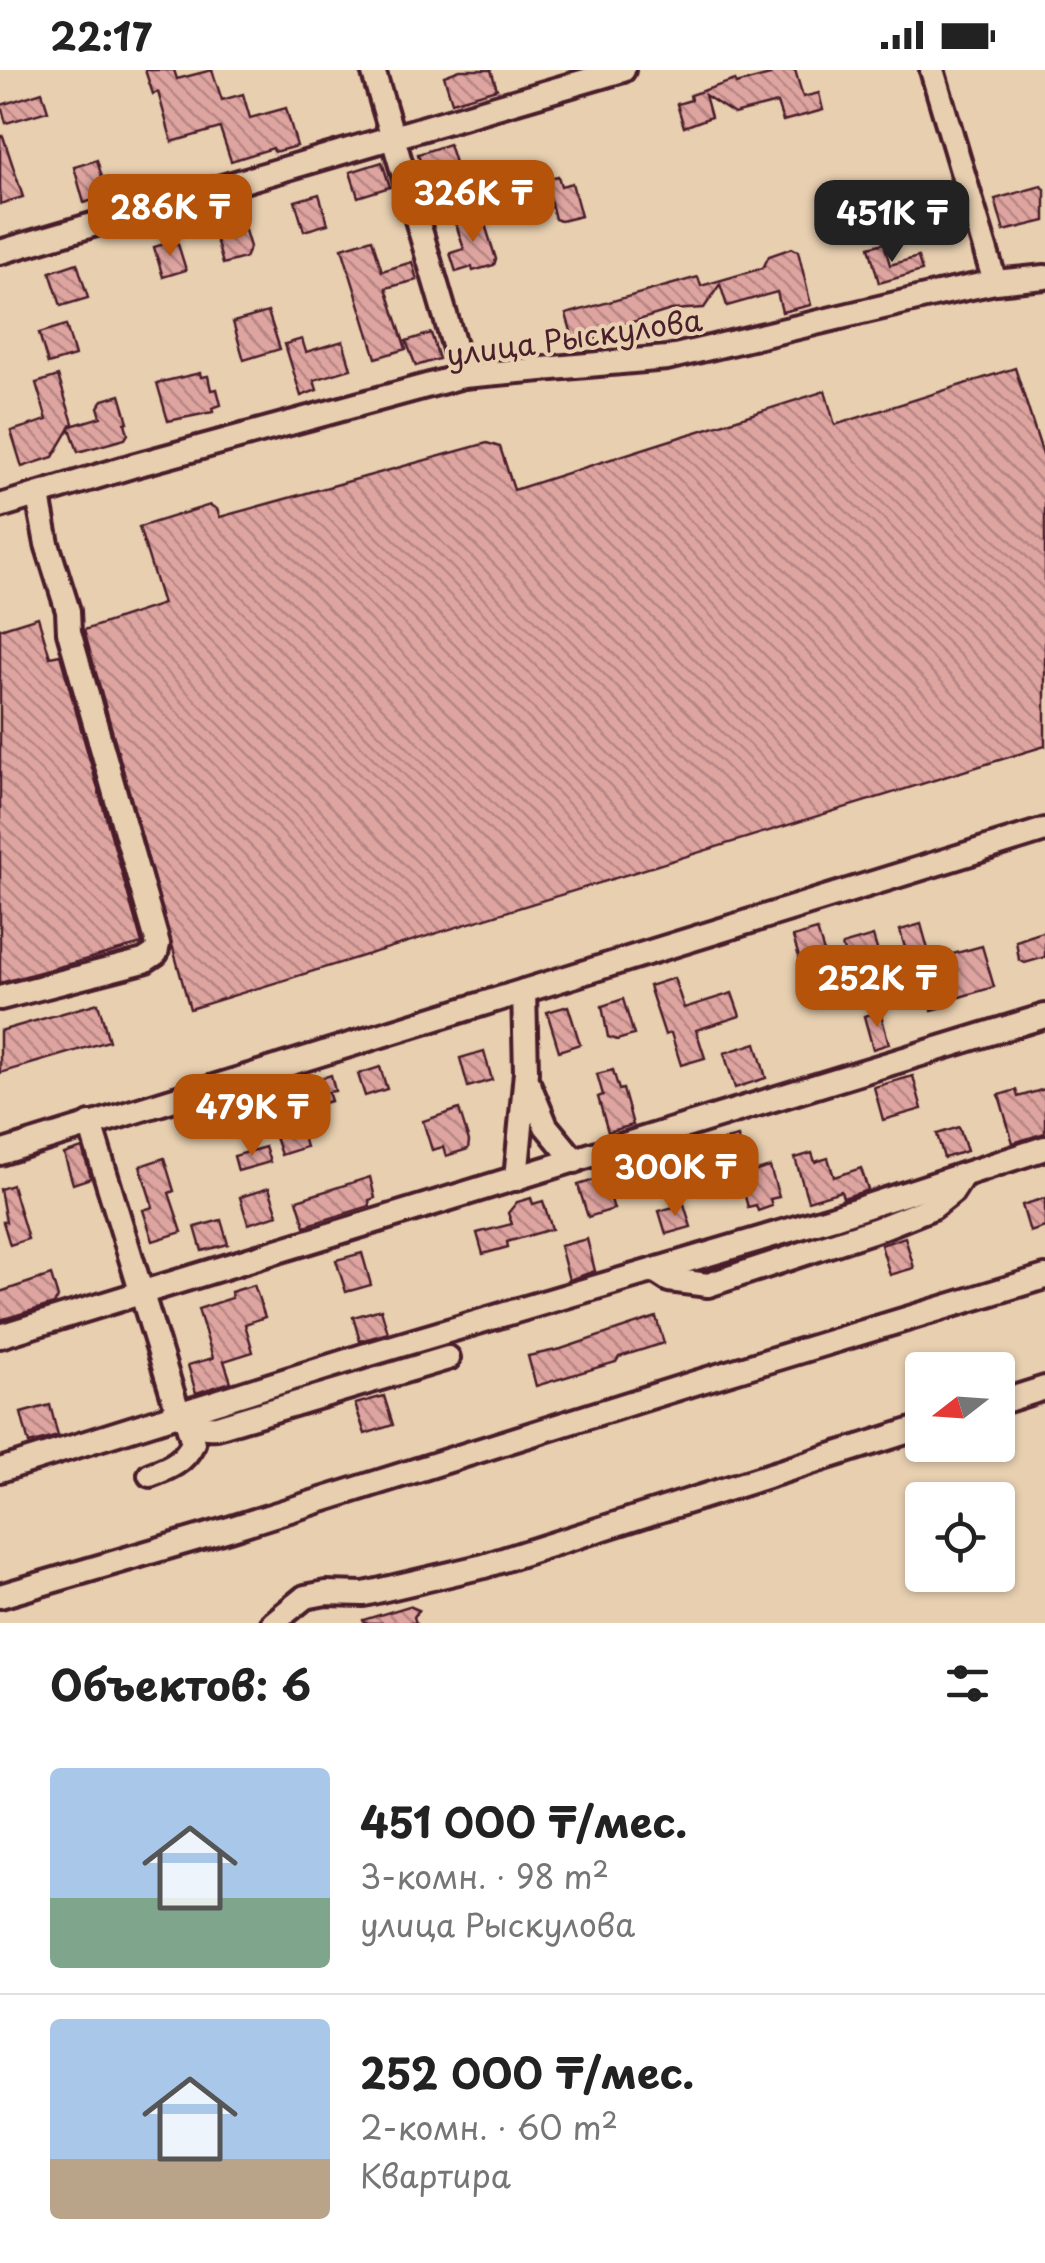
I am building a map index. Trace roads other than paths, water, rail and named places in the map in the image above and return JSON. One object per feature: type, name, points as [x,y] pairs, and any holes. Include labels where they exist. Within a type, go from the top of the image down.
[{"type":"street","points":[[373,70],[463,376]]},
{"type":"street","points":[[0,252],[623,70]]},
{"type":"street","points":[[932,70],[996,282]]},
{"type":"street","name":"улица Рыскулова","points":[[0,506],[463,376],[667,358],[996,282],[1045,277]]},
{"type":"street","points":[[0,998],[144,960],[156,953],[158,944],[69,632],[68,611],[47,544],[38,496]]},
{"type":"street","points":[[0,1152],[1045,830]]},
{"type":"street","points":[[516,1179],[526,1072],[524,991]]},
{"type":"street","points":[[0,1336],[1045,1016]]},
{"type":"street","points":[[526,1072],[532,1098],[546,1126],[576,1161]]},
{"type":"street","points":[[90,1124],[193,1443],[187,1456],[150,1474]]},
{"type":"street","points":[[0,1470],[183,1419],[363,1356],[1045,1148]]},
{"type":"street","points":[[0,1596],[1045,1277]]},
{"type":"street","points":[[183,1419],[201,1428],[217,1427],[448,1358]]},
{"type":"street","points":[[1015,1398],[1045,1388]]},
{"type":"street","points":[[273,1623],[305,1597],[364,1594],[484,1566],[905,1432]]}]
